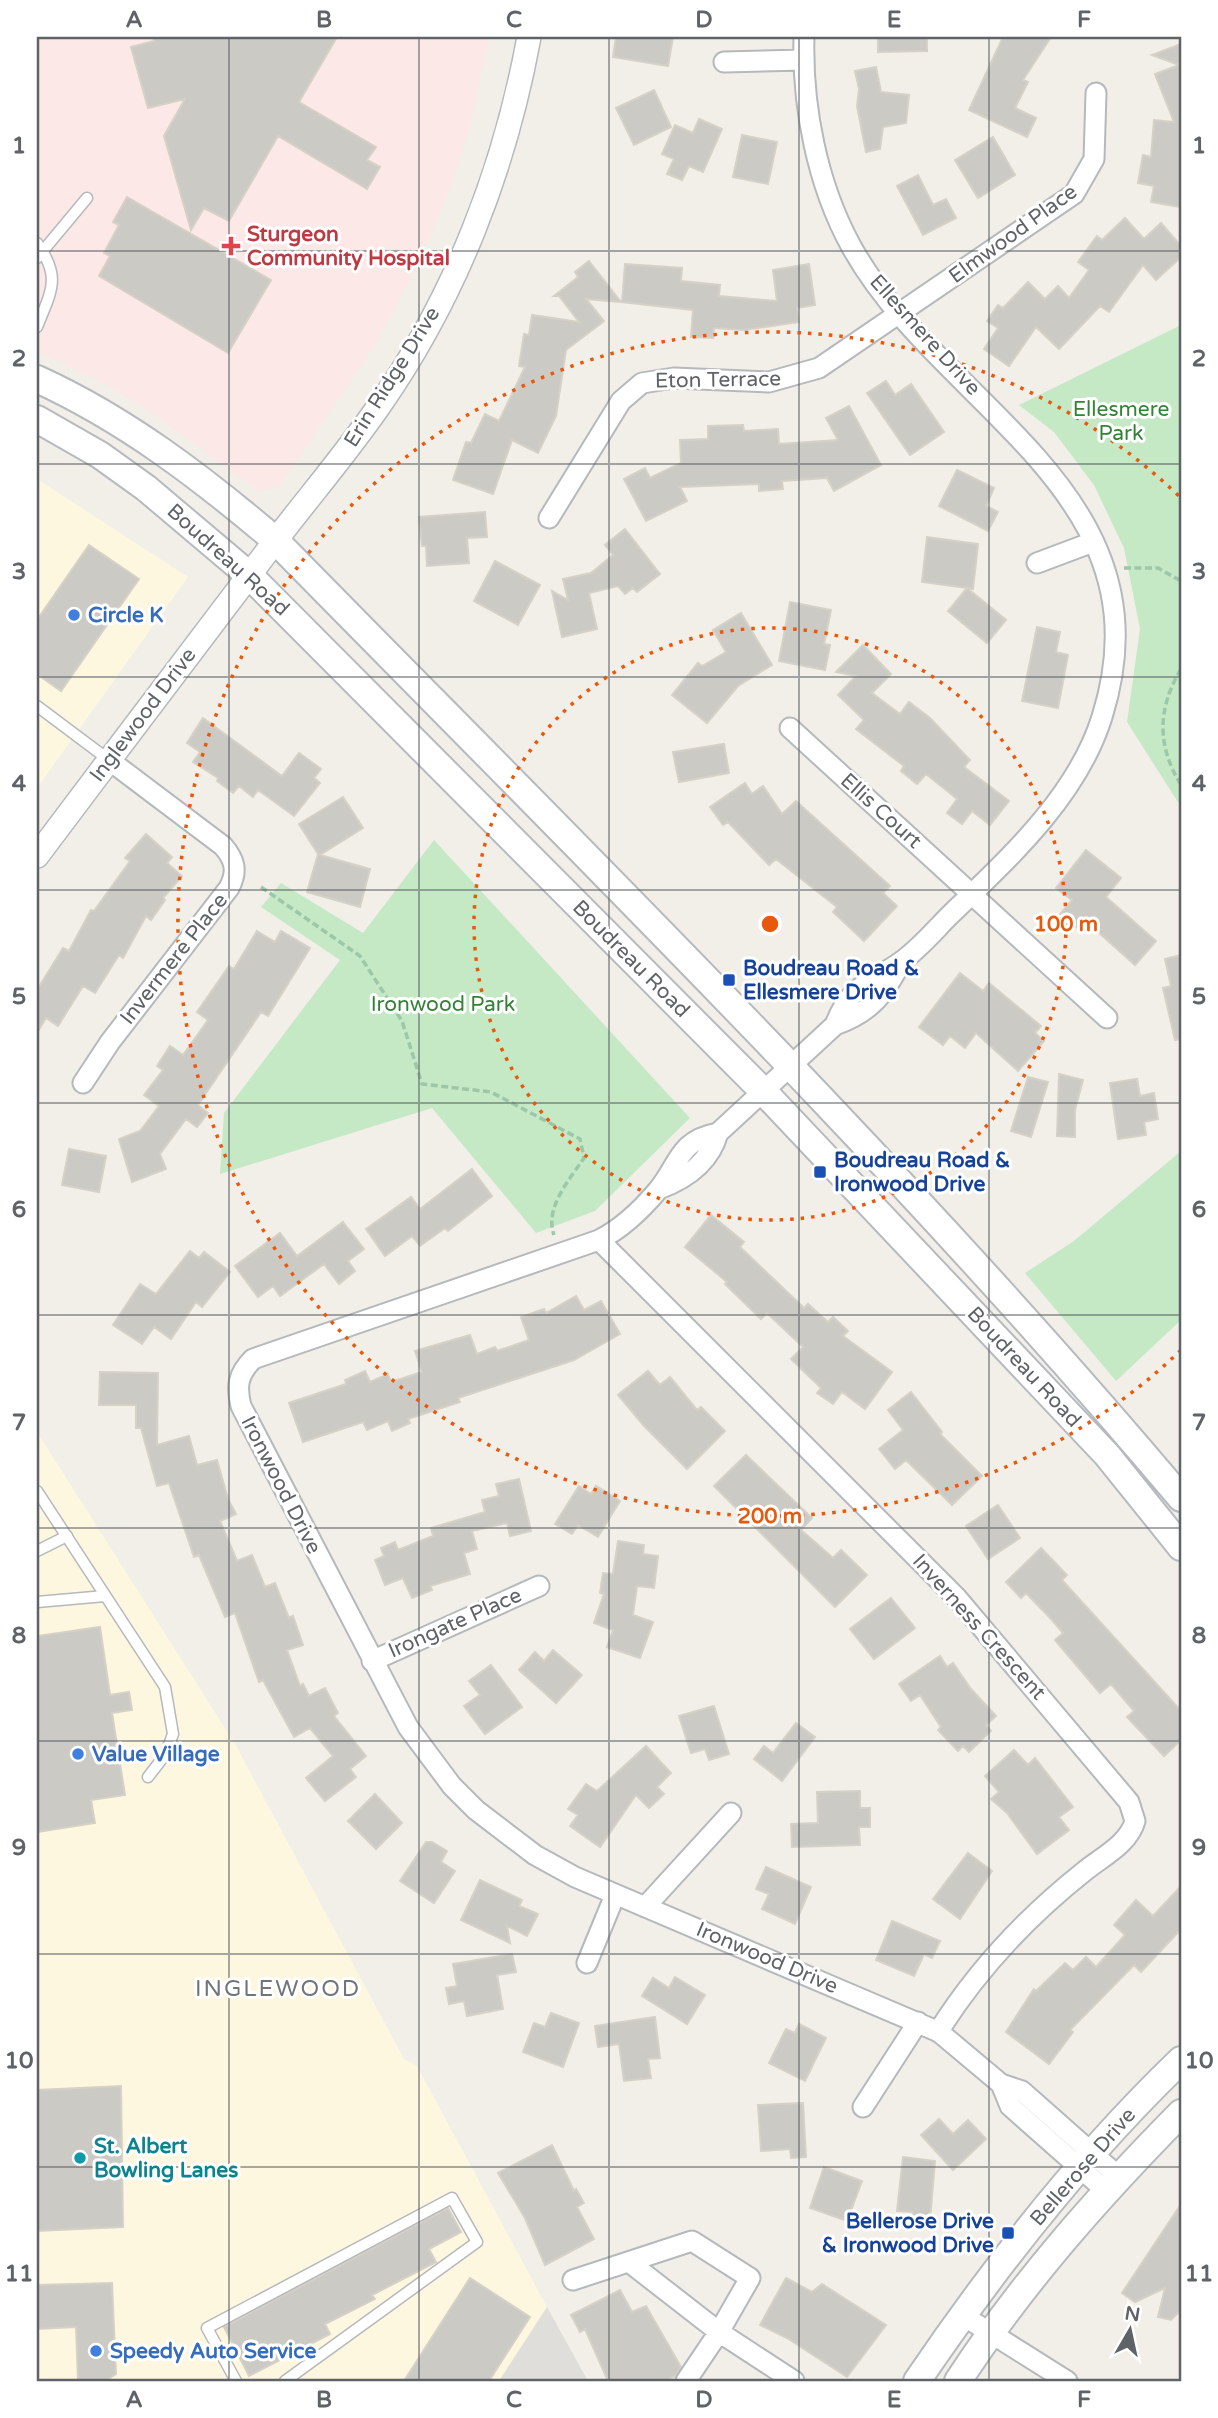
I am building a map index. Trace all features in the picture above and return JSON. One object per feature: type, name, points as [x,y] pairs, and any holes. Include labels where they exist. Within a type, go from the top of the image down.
[{"type":"main road","name":"Boudreau Road","points":[[37,379],[146,440],[242,511],[275,540],[791,1067],[1006,1295],[1181,1498]]},
{"type":"main road","name":"Boudreau Road","points":[[37,419],[100,455],[146,488],[249,575],[763,1091],[1107,1455],[1181,1547]]},
{"type":"main road","name":"Bellerose Drive","points":[[918,2381],[962,2315],[1086,2160],[1181,2060]]},
{"type":"main road","name":"Bellerose Drive","points":[[958,2381],[990,2332],[1112,2183],[1181,2113]]},
{"type":"street","name":"Erin Ridge Drive","points":[[249,575],[379,406],[432,318],[475,228],[495,174],[510,125],[529,37]]},
{"type":"street","name":"Ellesmere Drive","points":[[763,1091],[835,1025],[844,1003],[870,978],[902,961],[972,894],[1064,792],[1088,751],[1100,721],[1110,683],[1113,614],[1106,577],[1093,542],[1073,503],[1046,466],[901,315],[867,271],[839,221],[811,130],[803,60],[804,37]]},
{"type":"street","points":[[724,62],[803,60]]},
{"type":"street","name":"Elmwood Place","points":[[901,315],[1074,194],[1094,159],[1096,93]]},
{"type":"street","name":"Eton Terrace","points":[[549,518],[621,401],[642,383],[674,378],[743,383],[789,379],[819,368],[901,315]]},
{"type":"street","points":[[1037,563],[1093,542]]},
{"type":"street","name":"Inglewood Drive","points":[[37,856],[249,575]]},
{"type":"street","name":"Ellis Court","points":[[790,728],[1107,1018]]},
{"type":"street","name":"Invermere Place","points":[[83,1083],[110,1042],[229,888],[236,874],[230,854],[216,839],[109,760]]},
{"type":"street","name":"Ironwood Drive","points":[[763,1091],[718,1133],[701,1136],[672,1164],[659,1189],[625,1222],[599,1240],[253,1359],[240,1375],[240,1406],[408,1727],[452,1786],[476,1810],[535,1855],[615,1895],[938,2032],[1001,2084],[1022,2091],[1086,2160],[1112,2183]]},
{"type":"street","name":"Inverness Crescent","points":[[599,1240],[957,1598],[1129,1802],[1135,1821],[1126,1839],[1084,1872],[1018,1932],[956,2004],[938,2032]]},
{"type":"street","name":"Irongate Place","points":[[372,1661],[539,1586]]},
{"type":"street","points":[[645,1907],[731,1813]]},
{"type":"street","points":[[587,1963],[615,1895]]},
{"type":"street","points":[[863,2107],[919,2022]]},
{"type":"street","points":[[573,2280],[692,2241],[750,2278],[719,2332],[686,2381]]},
{"type":"street","points":[[629,2262],[719,2332],[794,2381]]},
{"type":"street","points":[[962,2315],[1067,2381]]},
{"type":"lane","points":[[37,327],[54,280],[39,251],[87,198]]},
{"type":"lane","points":[[37,706],[109,760]]},
{"type":"lane","points":[[37,1491],[165,1687],[173,1734],[165,1755],[148,1777]]},
{"type":"lane","points":[[37,1551],[67,1536]]},
{"type":"lane","points":[[37,1601],[105,1596]]},
{"type":"lane","points":[[236,2381],[207,2328],[452,2198],[477,2242],[285,2381]]},
{"type":"path","points":[[1118,570],[1141,566],[1158,568],[1181,581]]},
{"type":"path","points":[[1181,670],[1165,708],[1162,734],[1167,762],[1181,785]]},
{"type":"path","points":[[261,887],[359,956],[402,1021],[422,1084],[491,1091],[580,1139],[584,1158],[557,1199],[551,1227],[562,1253]]},
{"type":"shaded area","name":"Sturgeon Community Hospital","points":[[37,37],[489,37],[469,129],[452,182],[417,267],[376,343],[278,488],[258,491],[151,412],[107,385],[37,351]]},
{"type":"shaded area","points":[[37,479],[188,577],[37,788]]},
{"type":"shaded area","points":[[37,1432],[235,1744],[404,2059],[417,2066],[547,2307],[499,2381],[37,2381]]},
{"type":"shaded area","points":[[547,2307],[588,2381],[499,2381]]},
{"type":"green space","name":"Ellesmere Park","points":[[1181,325],[1181,807],[1127,722],[1140,629],[1124,548],[1094,485],[1054,432],[1019,405]]},
{"type":"green space","name":"Ironwood Park","points":[[434,840],[690,1118],[595,1211],[536,1233],[432,1108],[220,1174],[224,1113],[340,960],[261,907],[281,883],[363,933]]},
{"type":"green space","points":[[1181,1151],[1181,1320],[1116,1381],[1025,1273],[1074,1241]]},
{"type":"building","points":[[153,37],[337,37],[299,102],[376,147],[367,160],[380,167],[367,189],[278,136],[229,221],[204,208],[191,230],[164,136],[185,99],[148,108],[131,47],[154,41]]},
{"type":"building","points":[[616,37],[673,37],[668,66],[613,57]]},
{"type":"building","points":[[878,37],[927,37],[927,51],[878,52]]},
{"type":"building","points":[[1003,37],[1051,37],[1023,80],[1028,82],[1015,108],[1036,118],[1027,137],[969,110]]},
{"type":"building","points":[[1181,44],[1180,207],[1151,202],[1154,186],[1138,183],[1143,155],[1151,157],[1154,120],[1174,122],[1155,74],[1179,65],[1152,55]]},
{"type":"building","points":[[876,67],[881,92],[909,95],[906,123],[883,127],[880,149],[866,152],[857,106],[859,89],[855,71]]},
{"type":"building","points":[[654,90],[671,127],[634,145],[616,108]]},
{"type":"building","points":[[699,119],[722,129],[703,172],[689,166],[682,180],[667,174],[674,159],[662,154],[675,125],[693,133]]},
{"type":"building","points":[[742,135],[777,142],[768,184],[733,177]]},
{"type":"building","points":[[993,137],[1015,175],[978,198],[955,160]]},
{"type":"building","points":[[918,175],[933,205],[946,199],[956,218],[923,235],[897,186]]},
{"type":"building","points":[[127,197],[271,280],[228,353],[99,276],[110,256],[104,253],[119,225],[113,222]]},
{"type":"building","points":[[1125,218],[1144,239],[1161,223],[1181,246],[1181,257],[1156,280],[1143,265],[1109,312],[1100,306],[1059,349],[1036,327],[1009,366],[984,349],[998,328],[987,321],[998,305],[1003,308],[1028,282],[1045,299],[1058,286],[1069,298],[1089,270],[1078,262],[1097,236],[1102,240]]},
{"type":"building","points":[[589,261],[621,302],[586,299],[604,321],[566,350],[556,416],[538,453],[512,440],[493,494],[453,480],[466,442],[471,443],[485,414],[499,421],[525,367],[519,366],[524,334],[529,335],[532,315],[579,322],[559,296],[554,296],[578,277],[575,272]]},
{"type":"building","points":[[625,264],[682,268],[681,281],[720,285],[719,296],[777,301],[773,270],[809,264],[815,305],[797,308],[799,322],[744,330],[714,328],[713,338],[691,337],[693,310],[622,302]]},
{"type":"building","points":[[886,381],[895,395],[911,384],[944,432],[910,455],[867,393]]},
{"type":"building","points":[[849,406],[881,465],[834,491],[827,478],[782,481],[783,489],[759,491],[759,484],[680,487],[687,501],[646,521],[624,479],[645,468],[650,478],[681,463],[680,440],[708,439],[708,426],[743,425],[744,431],[778,429],[779,444],[838,440],[826,418]]},
{"type":"building","points":[[957,470],[994,488],[986,506],[998,512],[988,531],[939,506]]},
{"type":"building","points":[[485,512],[487,537],[467,538],[469,563],[427,566],[426,546],[422,546],[419,517]]},
{"type":"building","points":[[625,529],[660,574],[637,592],[633,588],[625,594],[618,586],[589,593],[597,629],[562,637],[552,591],[568,600],[563,579],[591,573],[613,555],[605,545]]},
{"type":"building","points":[[927,537],[978,544],[973,589],[922,582]]},
{"type":"building","points":[[89,545],[139,579],[61,691],[37,674],[37,620]]},
{"type":"building","points":[[495,561],[540,585],[518,625],[474,601]]},
{"type":"building","points":[[967,588],[1006,620],[987,643],[948,611]]},
{"type":"building","points":[[790,602],[831,610],[824,644],[830,645],[825,670],[779,661]]},
{"type":"building","points":[[741,613],[772,665],[738,686],[707,723],[672,695],[698,663],[702,666],[726,652],[713,630]]},
{"type":"building","points":[[1037,627],[1060,632],[1056,652],[1068,655],[1058,708],[1022,701]]},
{"type":"building","points":[[863,645],[891,674],[872,693],[900,714],[909,702],[930,718],[970,760],[964,767],[1009,801],[990,825],[972,811],[962,824],[947,813],[957,799],[926,774],[917,784],[901,771],[904,766],[856,729],[864,720],[838,695],[856,676],[836,672]]},
{"type":"building","points":[[203,718],[282,776],[299,753],[321,769],[314,778],[320,783],[294,816],[258,790],[253,797],[239,786],[233,793],[217,781],[218,778],[193,762],[200,752],[187,743]]},
{"type":"building","points":[[724,744],[729,773],[679,782],[673,752]]},
{"type":"building","points":[[745,783],[752,794],[763,786],[782,814],[796,801],[890,886],[883,893],[897,906],[864,941],[833,912],[837,907],[776,859],[769,865],[728,822],[723,825],[710,807]]},
{"type":"building","points":[[343,797],[363,828],[320,855],[370,869],[360,907],[307,892],[318,854],[299,824]]},
{"type":"building","points":[[146,834],[172,857],[167,863],[182,876],[163,898],[165,900],[151,920],[146,916],[123,958],[119,955],[95,993],[83,986],[58,1026],[46,1018],[37,1033],[37,990],[63,948],[69,951],[91,910],[94,911],[130,861],[125,858]]},
{"type":"building","points":[[1086,850],[1121,878],[1106,897],[1156,941],[1135,965],[1087,922],[1080,930],[1060,914],[1072,900],[1056,888]]},
{"type":"building","points":[[257,931],[275,942],[281,931],[310,948],[268,1016],[261,1012],[198,1105],[208,1113],[197,1127],[186,1119],[160,1154],[166,1169],[132,1182],[119,1139],[140,1131],[159,1106],[144,1095],[163,1070],[157,1066],[170,1046],[183,1055],[208,1020],[197,1012],[229,966],[234,969]]},
{"type":"building","points":[[1181,955],[1181,1039],[1175,1040],[1163,988],[1171,986],[1165,959]]},
{"type":"building","points":[[960,973],[983,991],[989,983],[1041,1026],[1035,1033],[1044,1041],[1018,1071],[976,1033],[965,1048],[950,1036],[943,1045],[919,1027]]},
{"type":"building","points":[[1059,1074],[1083,1080],[1075,1110],[1075,1137],[1057,1136]]},
{"type":"building","points":[[1028,1077],[1048,1082],[1031,1137],[1011,1131]]},
{"type":"building","points":[[1137,1079],[1140,1096],[1154,1093],[1158,1119],[1144,1122],[1146,1135],[1118,1139],[1110,1083]]},
{"type":"building","points":[[69,1149],[106,1156],[99,1192],[62,1185]]},
{"type":"building","points":[[472,1169],[492,1196],[448,1231],[445,1228],[420,1246],[412,1236],[385,1256],[366,1229],[411,1197],[420,1209]]},
{"type":"building","points":[[711,1215],[744,1242],[740,1247],[804,1308],[808,1304],[828,1322],[833,1317],[848,1331],[843,1336],[892,1372],[865,1409],[842,1392],[833,1404],[817,1393],[821,1388],[791,1359],[803,1347],[767,1313],[761,1319],[725,1284],[727,1282],[685,1247]]},
{"type":"building","points":[[343,1222],[364,1249],[348,1261],[355,1271],[339,1284],[324,1264],[280,1296],[273,1286],[258,1297],[235,1266],[280,1233],[297,1256]]},
{"type":"building","points":[[190,1251],[199,1258],[204,1252],[230,1272],[202,1307],[196,1302],[171,1339],[154,1327],[142,1344],[113,1325],[140,1284],[156,1294]]},
{"type":"building","points":[[576,1296],[584,1310],[601,1301],[620,1334],[574,1360],[458,1398],[460,1402],[408,1419],[410,1423],[392,1431],[388,1421],[367,1430],[363,1422],[303,1442],[289,1403],[346,1384],[345,1380],[365,1371],[370,1382],[388,1374],[391,1382],[422,1372],[415,1351],[470,1335],[477,1354],[495,1347],[497,1351],[529,1340],[521,1317],[544,1309],[546,1313]]},
{"type":"building","points":[[648,1371],[660,1385],[670,1377],[697,1410],[701,1407],[725,1431],[687,1469],[644,1426],[618,1395]]},
{"type":"building","points":[[100,1372],[158,1373],[157,1445],[189,1436],[197,1465],[217,1460],[228,1499],[236,1514],[220,1521],[237,1561],[252,1555],[265,1587],[275,1583],[289,1618],[293,1616],[303,1645],[287,1650],[300,1686],[303,1684],[309,1696],[325,1688],[338,1713],[334,1716],[366,1756],[350,1769],[356,1777],[325,1801],[306,1778],[333,1756],[310,1728],[294,1737],[263,1680],[259,1682],[235,1613],[225,1617],[199,1555],[194,1557],[169,1483],[157,1486],[141,1428],[136,1428],[136,1405],[99,1405]]},
{"type":"building","points":[[911,1392],[942,1432],[940,1434],[982,1476],[952,1505],[906,1460],[895,1469],[879,1449],[903,1430],[888,1410]]},
{"type":"building","points":[[746,1455],[812,1518],[801,1530],[833,1558],[841,1550],[867,1575],[835,1607],[714,1486]]},
{"type":"building","points":[[519,1479],[531,1531],[510,1536],[507,1523],[472,1531],[477,1549],[464,1553],[470,1574],[430,1586],[432,1590],[412,1598],[403,1578],[385,1585],[375,1560],[384,1556],[381,1548],[395,1542],[398,1550],[433,1536],[431,1528],[485,1512],[482,1500],[499,1496],[496,1484]]},
{"type":"building","points":[[579,1486],[591,1494],[596,1486],[620,1501],[598,1537],[578,1525],[572,1534],[555,1524]]},
{"type":"building","points":[[998,1505],[1020,1538],[988,1559],[966,1526]]},
{"type":"building","points":[[618,1541],[644,1545],[643,1554],[658,1556],[654,1588],[637,1586],[633,1615],[653,1622],[640,1658],[607,1647],[613,1630],[594,1623],[604,1594],[600,1593],[603,1573],[613,1574]]},
{"type":"building","points":[[1041,1548],[1067,1575],[1062,1580],[1181,1711],[1181,1740],[1164,1756],[1127,1717],[1134,1711],[1111,1684],[1100,1693],[1055,1640],[1063,1633],[1052,1620],[1026,1593],[1021,1598],[1006,1582]]},
{"type":"building","points":[[891,1598],[915,1628],[874,1659],[850,1629]]},
{"type":"building","name":"Value Village","points":[[100,1627],[110,1695],[129,1692],[132,1710],[112,1713],[125,1795],[91,1800],[95,1823],[37,1832],[37,1636]]},
{"type":"building","points":[[553,1650],[582,1675],[556,1703],[519,1670],[535,1652],[544,1661]]},
{"type":"building","points":[[940,1656],[947,1667],[953,1663],[971,1689],[996,1716],[986,1725],[991,1731],[969,1752],[963,1746],[958,1751],[938,1730],[941,1727],[920,1695],[911,1701],[899,1684]]},
{"type":"building","points":[[491,1665],[522,1707],[485,1734],[464,1706],[480,1695],[469,1681]]},
{"type":"building","points":[[714,1706],[729,1754],[709,1760],[705,1749],[691,1753],[679,1716]]},
{"type":"building","points":[[796,1723],[815,1737],[782,1781],[754,1759],[764,1746],[773,1753]]},
{"type":"building","points":[[646,1746],[671,1773],[657,1787],[664,1794],[649,1808],[636,1795],[600,1847],[570,1826],[578,1815],[568,1809],[586,1784],[597,1791]]},
{"type":"building","points":[[1014,1750],[1028,1765],[1035,1758],[1073,1807],[1059,1817],[1069,1830],[1037,1854],[1007,1813],[991,1799],[999,1792],[985,1776]]},
{"type":"building","points":[[860,1791],[860,1808],[870,1808],[870,1827],[859,1827],[860,1845],[792,1847],[791,1824],[818,1823],[817,1792]]},
{"type":"building","points":[[375,1794],[402,1823],[376,1849],[348,1821]]},
{"type":"building","points":[[426,1842],[432,1842],[447,1851],[441,1862],[455,1871],[434,1903],[400,1881]]},
{"type":"building","points":[[968,1853],[992,1871],[960,1919],[933,1899]]},
{"type":"building","points":[[766,1867],[811,1887],[795,1924],[762,1909],[769,1894],[756,1889]]},
{"type":"building","points":[[480,1880],[522,1900],[519,1906],[538,1914],[527,1936],[507,1926],[510,1943],[461,1920]]},
{"type":"building","points":[[1181,1886],[1181,1929],[1141,1972],[1134,1965],[1070,2030],[1073,2032],[1049,2064],[1006,2032],[1034,1989],[1036,1991],[1065,1963],[1073,1970],[1086,1957],[1096,1967],[1125,1935],[1114,1925],[1136,1900],[1153,1916]]},
{"type":"building","points":[[892,1921],[940,1941],[932,1958],[924,1954],[914,1976],[876,1960]]},
{"type":"building","points":[[512,1954],[516,1972],[497,1975],[503,2009],[467,2016],[464,2001],[449,2004],[446,1988],[457,1986],[453,1964]]},
{"type":"building","points":[[675,1977],[705,1995],[687,2024],[642,1996],[653,1978],[669,1988]]},
{"type":"building","points":[[551,2013],[579,2023],[563,2067],[523,2052],[534,2023],[545,2027]]},
{"type":"building","points":[[655,2017],[660,2058],[648,2059],[651,2078],[624,2081],[619,2044],[598,2047],[595,2026]]},
{"type":"building","points":[[799,2024],[826,2038],[805,2081],[769,2063],[786,2029],[795,2033]]},
{"type":"building","name":"St. Albert Bowling Lanes","points":[[121,2086],[123,2227],[37,2231],[37,2090]]},
{"type":"building","points":[[803,2103],[806,2157],[791,2158],[790,2149],[761,2151],[758,2105]]},
{"type":"building","points":[[939,2119],[953,2134],[968,2120],[986,2139],[953,2170],[921,2135]]},
{"type":"building","points":[[552,2145],[574,2191],[576,2189],[584,2203],[577,2207],[594,2239],[545,2265],[525,2218],[498,2173]]},
{"type":"building","points":[[903,2157],[935,2161],[930,2220],[912,2219],[913,2212],[897,2211]]},
{"type":"building","points":[[824,2167],[862,2181],[847,2221],[810,2208]]},
{"type":"building","points":[[1181,2204],[1181,2310],[1171,2320],[1158,2317],[1165,2288],[1135,2302],[1122,2293]]},
{"type":"building","points":[[448,2208],[461,2232],[429,2249],[436,2262],[372,2295],[375,2299],[325,2324],[330,2334],[249,2376],[224,2327]]},
{"type":"building","points":[[470,2278],[530,2317],[489,2381],[404,2381]]},
{"type":"building","points":[[786,2278],[812,2292],[822,2284],[886,2325],[847,2377],[787,2338],[760,2325]]},
{"type":"building","name":"Speedy Auto Service","points":[[112,2283],[116,2374],[105,2381],[78,2381],[76,2327],[37,2329],[37,2285]]},
{"type":"building","points":[[620,2290],[632,2312],[646,2306],[681,2367],[675,2376],[665,2381],[608,2381],[585,2329],[580,2332],[571,2315]]},
{"type":"place","name":"Sturgeon Community Hospital","points":[[231,246]]},
{"type":"place","name":"Circle K","points":[[74,615]]},
{"type":"place","name":"Boudreau Road & Ellesmere Drive","points":[[729,980]]},
{"type":"place","name":"Boudreau Road & Ironwood Drive","points":[[820,1172]]},
{"type":"place","name":"Value Village","points":[[78,1754]]},
{"type":"place","name":"St. Albert Bowling Lanes","points":[[80,2158]]},
{"type":"place","name":"Bellerose Drive & Ironwood Drive","points":[[1008,2233]]},
{"type":"place","name":"Speedy Auto Service","points":[[96,2351]]},
{"type":"district","name":"INGLEWOOD","points":[[278,1989]]}]
